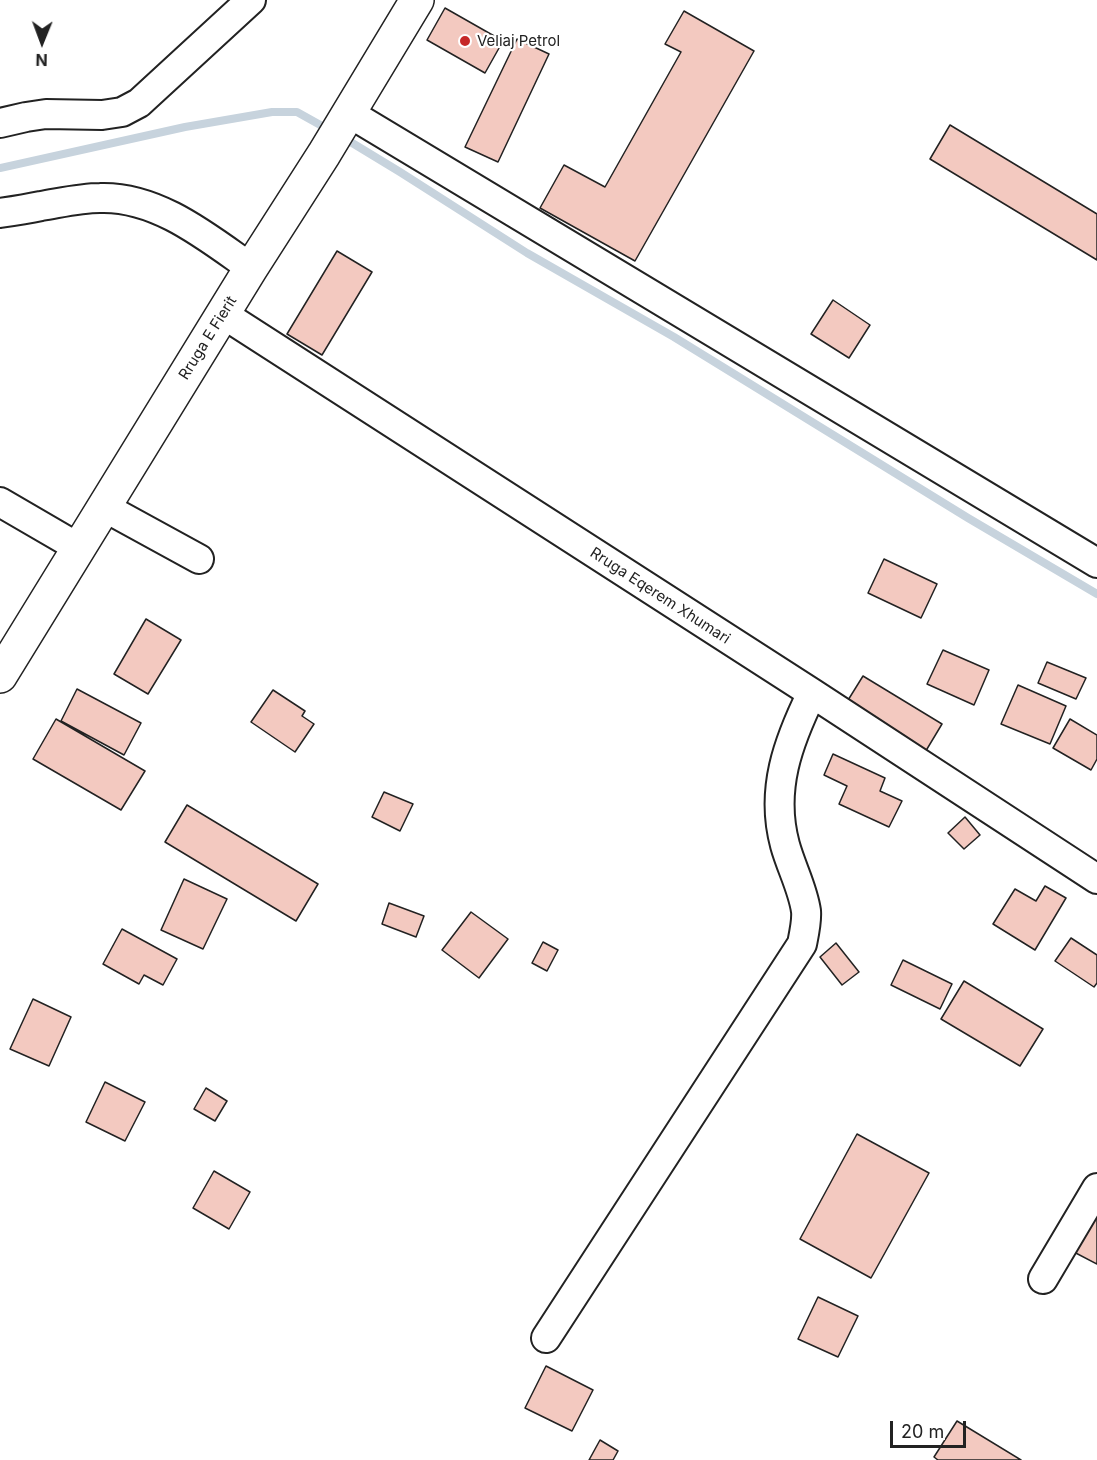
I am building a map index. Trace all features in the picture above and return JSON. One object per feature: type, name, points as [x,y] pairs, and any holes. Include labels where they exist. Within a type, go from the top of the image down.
[{"type":"main road","name":"Rruga E Fierit","points":[[0,676],[417,0]]},
{"type":"street","points":[[0,123],[46,114],[102,115],[122,112],[139,103],[251,0]]},
{"type":"street","points":[[347,115],[1097,563]]},
{"type":"street","points":[[0,213],[70,200],[102,197],[138,202],[173,216],[251,268]]},
{"type":"street","name":"Rruga Eqerem Xhumari","points":[[223,314],[1097,879]]},
{"type":"street","points":[[0,502],[79,548]]},
{"type":"street","points":[[104,507],[199,559]]},
{"type":"street","points":[[546,1338],[802,944],[807,913],[785,845],[780,819],[779,788],[788,750],[812,693]]},
{"type":"street","points":[[1043,1279],[1097,1188]]},
{"type":"building","name":"Veliaj Petrol","points":[[445,8],[503,41],[485,73],[427,40]]},
{"type":"building","points":[[684,11],[754,51],[635,261],[540,208],[564,165],[605,187],[681,52],[665,44]]},
{"type":"building","points":[[517,39],[549,54],[498,162],[465,147]]},
{"type":"building","points":[[950,125],[1097,214],[1097,260],[930,159]]},
{"type":"building","points":[[337,251],[372,272],[322,355],[287,334]]},
{"type":"building","points":[[833,300],[870,325],[849,358],[811,334]]},
{"type":"building","points":[[884,559],[937,584],[921,618],[868,593]]},
{"type":"building","points":[[146,619],[181,640],[148,694],[114,674]]},
{"type":"building","points":[[943,650],[989,670],[974,705],[927,684]]},
{"type":"building","points":[[1047,662],[1086,678],[1076,699],[1038,683]]},
{"type":"building","points":[[863,676],[942,724],[924,754],[845,705]]},
{"type":"building","points":[[1018,685],[1066,706],[1050,744],[1001,724]]},
{"type":"building","points":[[77,689],[141,723],[124,755],[61,721]]},
{"type":"building","points":[[273,690],[305,711],[302,716],[314,724],[295,752],[251,722]]},
{"type":"building","points":[[56,719],[145,771],[121,810],[33,759]]},
{"type":"building","points":[[1070,719],[1097,735],[1097,759],[1091,770],[1053,748]]},
{"type":"building","points":[[833,754],[885,778],[880,791],[902,801],[889,827],[839,804],[847,786],[824,775]]},
{"type":"building","points":[[384,792],[413,804],[400,831],[372,817]]},
{"type":"building","points":[[187,805],[318,884],[296,921],[165,842]]},
{"type":"building","points":[[965,817],[980,835],[964,849],[948,833]]},
{"type":"building","points":[[184,879],[227,899],[203,949],[161,930]]},
{"type":"building","points":[[1045,886],[1066,898],[1035,950],[993,924],[1015,889],[1036,901]]},
{"type":"building","points":[[389,903],[424,916],[416,937],[382,924]]},
{"type":"building","points":[[471,912],[508,939],[479,978],[442,950]]},
{"type":"building","points":[[122,929],[177,959],[163,985],[144,975],[139,984],[103,964]]},
{"type":"building","points":[[1071,938],[1097,955],[1097,983],[1094,987],[1055,961]]},
{"type":"building","points":[[543,942],[558,950],[547,971],[532,963]]},
{"type":"building","points":[[836,943],[859,972],[842,985],[820,957]]},
{"type":"building","points":[[903,960],[952,984],[940,1009],[891,985]]},
{"type":"building","points":[[964,981],[1043,1029],[1020,1066],[941,1019]]},
{"type":"building","points":[[33,999],[71,1017],[49,1066],[10,1049]]},
{"type":"building","points":[[105,1082],[145,1102],[125,1141],[86,1122]]},
{"type":"building","points":[[206,1088],[227,1101],[215,1121],[194,1109]]},
{"type":"building","points":[[857,1134],[929,1173],[871,1278],[800,1239]]},
{"type":"building","points":[[214,1171],[250,1192],[229,1229],[193,1208]]},
{"type":"building","points":[[1089,1213],[1097,1217],[1097,1264],[1070,1250]]},
{"type":"building","points":[[818,1297],[858,1316],[838,1357],[798,1339]]},
{"type":"building","points":[[546,1366],[593,1390],[572,1431],[525,1408]]},
{"type":"building","points":[[957,1421],[1021,1460],[938,1460],[934,1457]]},
{"type":"building","points":[[600,1440],[618,1451],[613,1460],[589,1460]]},
{"type":"waterway","points":[[0,168],[185,127],[272,112],[297,112],[331,131]]},
{"type":"waterway","points":[[344,138],[527,253],[674,337],[968,518],[1097,594]]},
{"type":"place","name":"Veliaj Petrol","points":[[465,41]]}]
